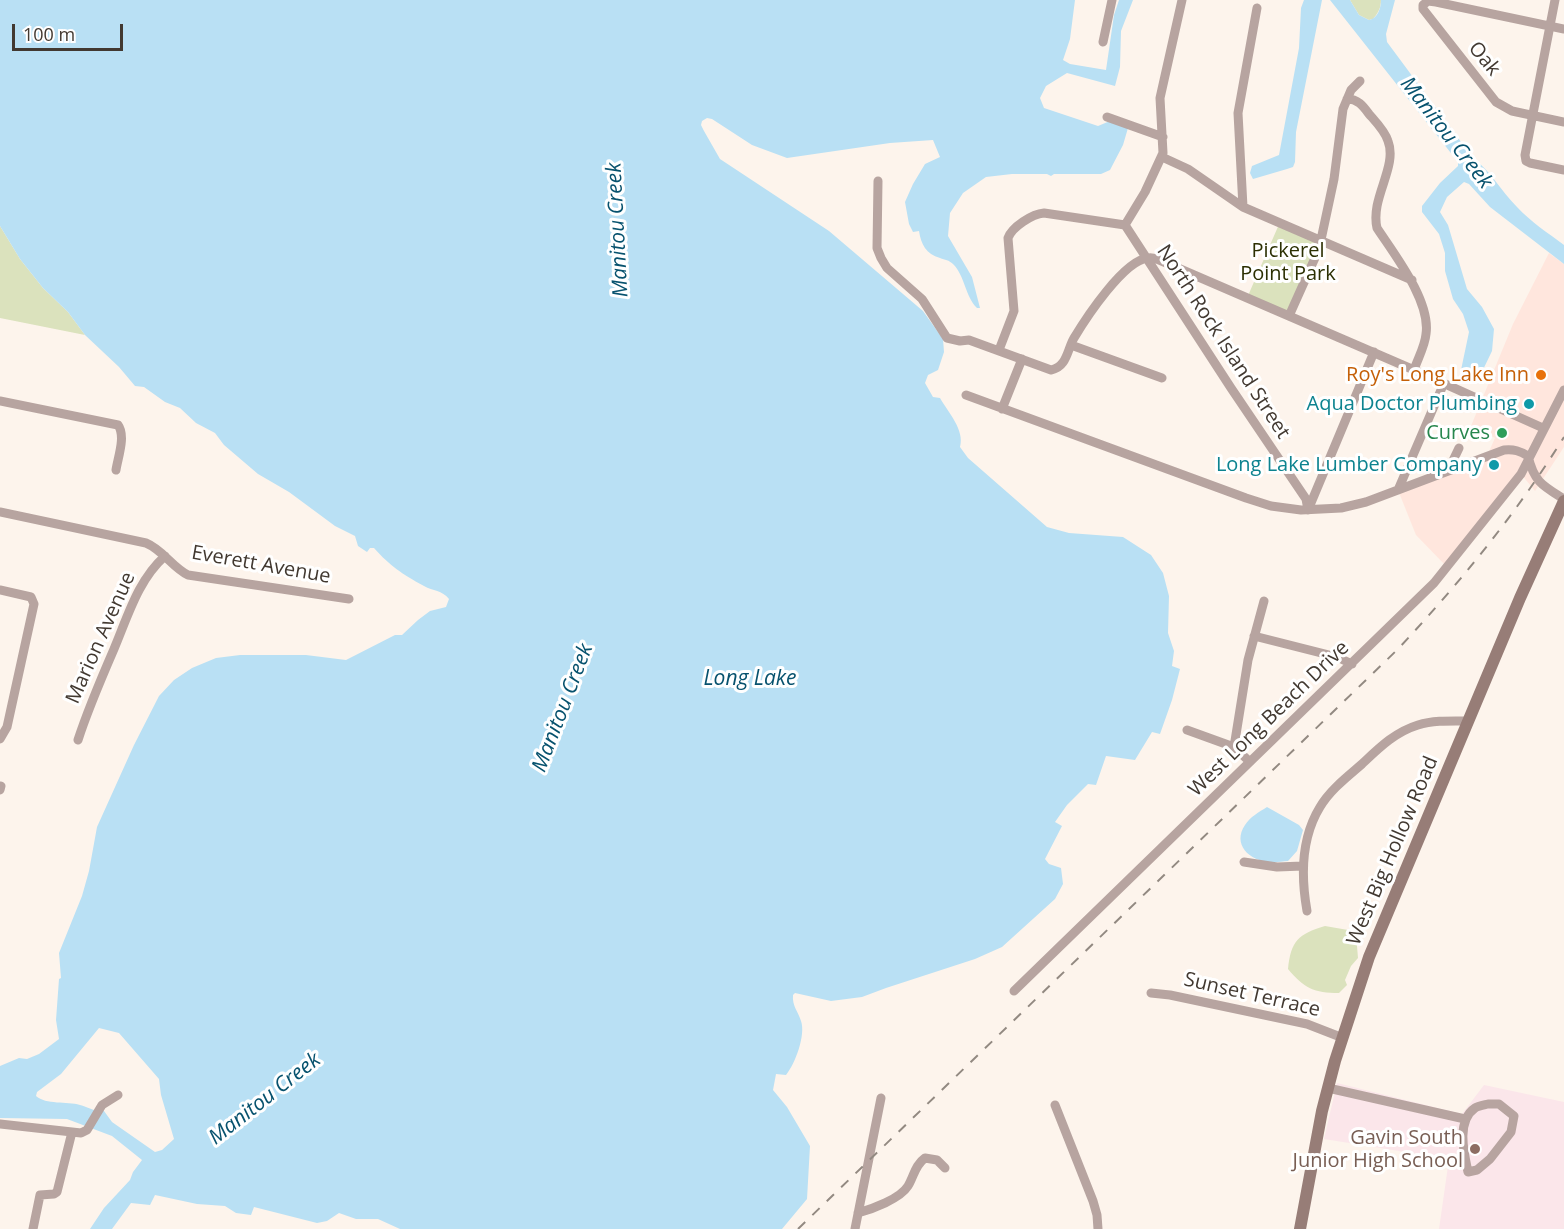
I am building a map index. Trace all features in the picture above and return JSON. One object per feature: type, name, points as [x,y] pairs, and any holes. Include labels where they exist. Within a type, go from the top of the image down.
[{"type":"main road","name":"West Big Hollow Road","points":[[1300,1229],[1328,1088],[1370,957],[1520,598],[1564,500]]},
{"type":"street","points":[[1103,42],[1112,0]]},
{"type":"street","points":[[999,350],[1014,311],[1008,238],[1013,230],[1038,213],[1125,225],[1145,192],[1162,157],[1160,98],[1182,0]]},
{"type":"street","points":[[1555,0],[1525,155],[1530,164],[1564,170]]},
{"type":"street","name":"Oak","points":[[1550,26],[1436,2],[1428,1],[1423,5],[1424,13],[1496,102],[1512,111],[1564,122]]},
{"type":"street","points":[[1243,207],[1238,112],[1257,8]]},
{"type":"street","points":[[1550,26],[1564,29]]},
{"type":"street","points":[[1289,316],[1319,249],[1334,179],[1341,117],[1352,88],[1360,81]]},
{"type":"street","points":[[1347,99],[1356,100],[1363,106],[1381,128],[1391,152],[1375,219],[1377,228],[1412,280],[1425,315],[1426,336],[1414,370]]},
{"type":"street","points":[[1107,117],[1163,137]]},
{"type":"street","points":[[1162,157],[1188,169],[1243,207],[1412,280]]},
{"type":"street","points":[[878,181],[877,248],[884,264],[922,299],[947,338],[969,340],[1051,370],[1057,369],[1065,360],[1071,345],[1106,291],[1135,264],[1147,257],[1157,259],[1374,352],[1543,428]]},
{"type":"street","name":"North Rock Island Street","points":[[1125,225],[1306,500],[1308,510]]},
{"type":"street","points":[[1071,345],[1162,378]]},
{"type":"street","points":[[1308,510],[1374,352]]},
{"type":"street","points":[[1002,409],[1022,359]]},
{"type":"street","points":[[1398,490],[1444,383]]},
{"type":"street","name":"West Long Beach Drive","points":[[1014,991],[1413,605],[1460,552],[1521,474],[1528,456],[1564,390]]},
{"type":"street","points":[[966,395],[1271,506],[1308,510],[1341,508],[1366,502],[1504,450],[1521,451],[1528,456],[1534,476],[1541,484],[1564,500]]},
{"type":"street","points":[[0,401],[118,425],[122,437],[116,470]]},
{"type":"street","points":[[1449,469],[1459,448]]},
{"type":"street","name":"Everett Avenue","points":[[0,512],[146,543],[159,549],[188,575],[349,599]]},
{"type":"street","name":"Marion Avenue","points":[[78,740],[86,715],[136,597],[154,566],[165,556]]},
{"type":"street","points":[[0,590],[31,597],[34,608],[7,727],[0,739]]},
{"type":"street","points":[[1233,747],[1243,683],[1264,601]]},
{"type":"street","points":[[1254,636],[1337,657],[1352,664]]},
{"type":"street","points":[[1307,911],[1302,885],[1303,866],[1313,820],[1329,795],[1390,739],[1417,725],[1432,722],[1469,721]]},
{"type":"street","points":[[1187,730],[1233,747],[1250,762]]},
{"type":"street","points":[[1244,862],[1277,867],[1303,866]]},
{"type":"street","name":"Sunset Terrace","points":[[1151,993],[1170,994],[1307,1024],[1343,1038]]},
{"type":"street","points":[[1328,1088],[1465,1119]]},
{"type":"street","points":[[0,1124],[81,1133],[87,1130],[97,1112],[107,1101],[118,1095]]},
{"type":"street","points":[[855,1229],[881,1098]]},
{"type":"street","points":[[1488,1104],[1499,1104],[1514,1116],[1511,1132],[1490,1159],[1477,1170],[1468,1172],[1464,1151],[1465,1119],[1475,1108],[1488,1104]]},
{"type":"street","points":[[1055,1105],[1095,1208],[1098,1229]]},
{"type":"street","points":[[33,1229],[40,1195],[57,1192],[72,1132]]},
{"type":"street","points":[[858,1213],[901,1195],[917,1165],[925,1158],[937,1160],[945,1168]]},
{"type":"shaded area","points":[[1549,253],[1564,264],[1564,447],[1535,491],[1521,474],[1447,567],[1416,535],[1398,490],[1487,456],[1495,438],[1471,426],[1513,324]]},
{"type":"shaded area","name":"Gavin South Junior High School","points":[[1337,1083],[1462,1114],[1484,1085],[1564,1102],[1564,1229],[1439,1229],[1449,1159],[1324,1139]]},
{"type":"green space","points":[[1350,0],[1381,0],[1378,12],[1373,19],[1369,20],[1359,15]]},
{"type":"green space","name":"Pickerel Point Park","points":[[1280,222],[1321,240],[1289,316],[1247,298]]},
{"type":"green space","points":[[0,226],[20,259],[43,288],[68,312],[85,335],[0,318]]},
{"type":"green space","points":[[1325,926],[1348,930],[1356,934],[1358,958],[1351,966],[1345,980],[1347,985],[1339,993],[1310,988],[1299,981],[1288,969],[1291,952],[1297,940],[1308,932]]},
{"type":"water","name":"Long Lake","points":[[0,0],[1075,0],[1070,39],[1063,60],[1070,64],[1106,70],[1114,15],[1119,0],[1133,0],[1121,31],[1120,67],[1115,86],[1067,73],[1046,86],[1040,98],[1044,108],[1098,126],[1110,121],[1128,128],[1123,145],[1110,170],[1101,174],[1054,174],[1051,176],[1012,174],[986,177],[963,193],[950,213],[948,236],[972,277],[980,308],[973,303],[953,264],[928,251],[921,240],[919,231],[913,232],[909,224],[905,202],[913,184],[925,164],[940,157],[933,140],[890,143],[787,158],[752,145],[712,119],[707,118],[702,121],[701,125],[720,159],[829,231],[923,311],[943,339],[944,352],[938,370],[928,375],[925,383],[933,397],[940,398],[955,421],[960,434],[960,447],[968,458],[1047,527],[1069,533],[1123,537],[1151,555],[1163,573],[1169,596],[1168,633],[1174,651],[1172,666],[1180,669],[1160,734],[1152,732],[1135,760],[1106,756],[1096,785],[1088,784],[1067,805],[1055,822],[1062,826],[1045,859],[1049,864],[1061,868],[1063,884],[1055,899],[1002,947],[975,959],[862,997],[831,1001],[795,993],[793,995],[802,1027],[801,1041],[796,1057],[786,1075],[776,1074],[773,1090],[787,1107],[810,1146],[807,1199],[782,1229],[400,1229],[378,1219],[356,1219],[339,1213],[327,1221],[317,1223],[254,1207],[251,1215],[236,1213],[225,1206],[197,1204],[155,1195],[150,1205],[131,1203],[112,1229],[90,1229],[104,1208],[130,1180],[142,1160],[112,1136],[67,1119],[0,1118],[0,1066],[19,1058],[27,1059],[39,1054],[59,1039],[56,1020],[59,979],[61,978],[59,953],[82,896],[97,827],[159,696],[174,680],[192,668],[216,658],[240,655],[306,655],[346,660],[395,635],[402,635],[430,611],[446,607],[449,599],[403,573],[385,560],[374,548],[370,548],[367,552],[358,546],[355,536],[335,526],[289,492],[258,474],[224,445],[215,433],[196,423],[180,408],[165,402],[144,387],[135,386],[119,367],[85,335],[68,312],[43,288],[20,259],[0,226]],"holes":[[[99,1028],[119,1033],[159,1079],[161,1095],[174,1139],[162,1150],[155,1152],[112,1122],[104,1111],[75,1104],[45,1101],[36,1096],[37,1092],[61,1074]]]},
{"type":"water","points":[[1304,0],[1322,0],[1296,132],[1295,162],[1293,167],[1253,179],[1250,173],[1252,166],[1279,155],[1299,48],[1301,8]]},
{"type":"water","name":"Manitou Creek","points":[[1330,0],[1350,0],[1359,15],[1369,20],[1378,12],[1381,0],[1395,0],[1386,34],[1387,42],[1473,158],[1522,212],[1564,245],[1564,264],[1490,207],[1469,184],[1464,182],[1447,197],[1440,212],[1448,225],[1467,289],[1482,307],[1494,329],[1492,351],[1480,376],[1468,381],[1461,370],[1469,332],[1463,314],[1453,299],[1445,271],[1445,253],[1439,234],[1422,212],[1422,206],[1440,183],[1458,166],[1458,162]]},
{"type":"water","points":[[1267,807],[1299,825],[1303,830],[1297,851],[1288,861],[1262,861],[1249,855],[1242,845],[1241,832],[1245,825]]},
{"type":"railway","points":[[798,1229],[1397,650],[1486,548],[1546,466],[1564,437]]},
{"type":"place","name":"Roy's Long Lake Inn","points":[[1541,375]]},
{"type":"place","name":"Aqua Doctor Plumbing","points":[[1529,404]]},
{"type":"place","name":"Curves","points":[[1502,433]]},
{"type":"place","name":"Long Lake Lumber Company","points":[[1494,465]]},
{"type":"place","name":"Gavin South Junior High School","points":[[1475,1149]]}]
